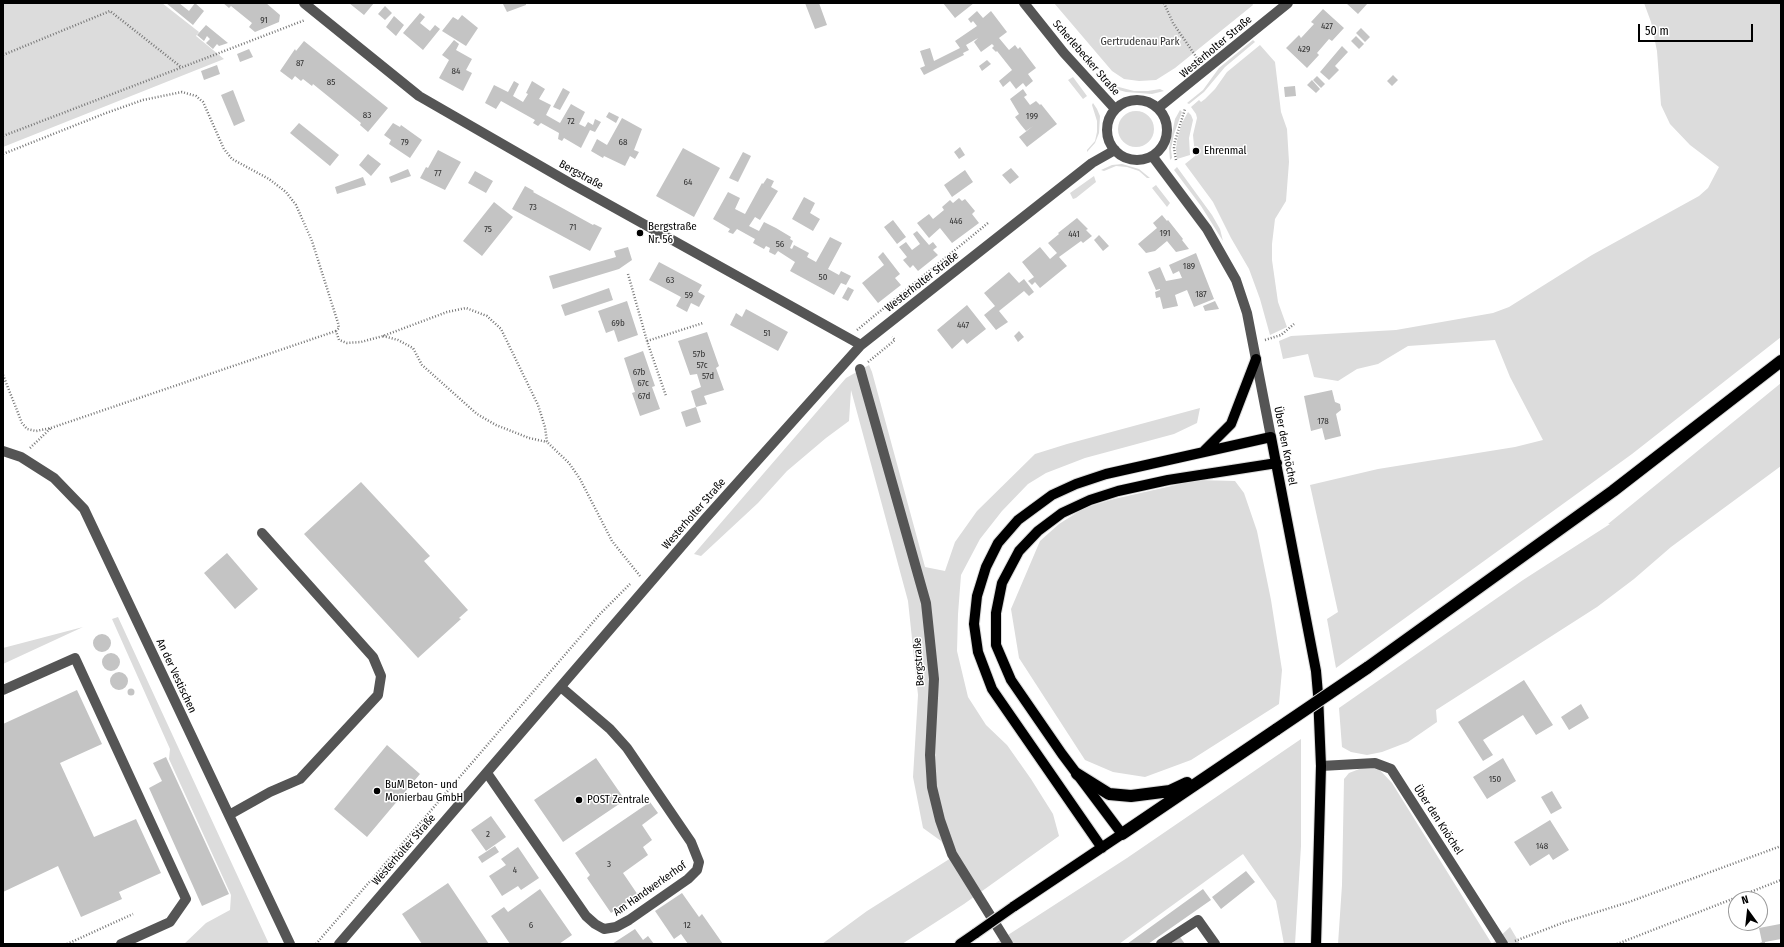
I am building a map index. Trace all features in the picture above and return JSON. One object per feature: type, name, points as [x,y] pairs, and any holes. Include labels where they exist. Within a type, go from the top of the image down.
[{"type":"highway","points":[[1122,834],[1367,668],[1613,491],[1781,361]]},
{"type":"highway","points":[[1077,774],[1109,794],[1131,796],[1151,795],[1170,791],[1217,770]]},
{"type":"main road","points":[[1204,452],[1231,424],[1256,359]]},
{"type":"main road","points":[[1102,848],[992,689],[978,652],[974,624],[976,596],[986,567],[998,542],[1018,520],[1052,494],[1106,474],[1271,437]]},
{"type":"main road","name":"Über den Knöchel","points":[[1271,437],[1316,671],[1321,766],[1316,944]]},
{"type":"main road","points":[[960,944],[1012,907],[1122,834],[1077,774],[1011,680],[996,645],[996,612],[1002,583],[1018,552],[1038,531],[1062,513],[1090,500],[1118,491],[1168,480],[1277,463]]},
{"type":"street","name":"Bergstraße","points":[[304,3],[419,96],[570,183],[861,345]]},
{"type":"street","name":"Scherlebecker Straße","points":[[1024,3],[1064,53],[1115,109]]},
{"type":"street","name":"Westerholter Straße","points":[[1158,108],[1288,3]]},
{"type":"street","points":[[1141,100],[1158,108],[1164,118],[1166,134],[1166,139],[1160,149],[1153,157],[1137,161],[1121,156],[1115,150],[1107,134],[1107,125],[1115,109],[1123,104],[1141,100]]},
{"type":"street","name":"Westerholter Straße","points":[[339,944],[562,688],[648,585],[861,345],[1092,163],[1115,150]]},
{"type":"street","name":"Über den Knöchel","points":[[1153,157],[1207,229],[1222,254],[1238,286],[1247,313],[1271,437]]},
{"type":"street","name":"Bergstraße","points":[[860,369],[926,604],[934,679],[931,761],[932,788],[940,820],[952,854],[1008,944]]},
{"type":"street","name":"An der Vestischen","points":[[3,452],[21,457],[54,478],[84,509],[290,944]]},
{"type":"street","points":[[228,815],[270,792],[300,779],[378,695],[381,676],[373,658],[262,533]]},
{"type":"street","points":[[3,690],[76,658],[186,899],[170,922],[121,944]]},
{"type":"street","name":"Am Handwerkerhof","points":[[487,773],[586,916],[595,924],[604,929],[616,927],[629,920],[688,879],[697,870],[699,862],[691,842],[627,748],[610,729],[562,688]]},
{"type":"street","name":"Über den Knöchel","points":[[1321,766],[1375,763],[1391,769],[1503,944]]},
{"type":"street","points":[[1161,944],[1198,920],[1215,944]]},
{"type":"path","points":[[1164,3],[1173,23],[1197,58]]},
{"type":"path","points":[[3,55],[110,11],[181,67]]},
{"type":"path","points":[[3,136],[318,14]]},
{"type":"path","points":[[3,154],[143,100],[182,92],[196,96],[202,102],[224,149],[232,158],[269,179],[286,192],[296,205],[312,241],[339,328],[336,331],[50,428],[36,431],[27,429],[22,423],[3,375]]},
{"type":"path","points":[[1176,160],[1174,148],[1175,141],[1185,109]]},
{"type":"path","points":[[855,332],[872,316],[988,223]]},
{"type":"path","points":[[628,274],[647,341],[666,396]]},
{"type":"path","points":[[336,331],[339,340],[347,344],[383,336],[447,312],[466,308],[487,316],[501,329],[538,405],[545,427],[547,442]]},
{"type":"path","points":[[647,341],[703,323]]},
{"type":"path","points":[[1253,342],[1275,338],[1288,331],[1294,324]]},
{"type":"path","points":[[383,336],[398,340],[413,348],[422,365],[477,414],[496,425],[529,438],[547,442],[569,463],[580,479],[612,541],[634,571],[648,585]]},
{"type":"path","points":[[860,369],[895,340]]},
{"type":"path","points":[[21,457],[50,428]]},
{"type":"path","points":[[1514,941],[1565,922],[1629,902],[1781,846]]},
{"type":"path","points":[[1617,944],[1781,880]]},
{"type":"path","points":[[67,944],[132,914]]},
{"type":"path","points":[[316,944],[322,937]]},
{"type":"green space","points":[[3,3],[162,3],[199,32],[196,36],[224,59],[3,147]]},
{"type":"green space","name":"Gertrudenau Park","points":[[1054,3],[1252,3],[1253,5],[1175,68],[1156,80],[1139,81],[1124,79],[1112,71]]},
{"type":"green space","points":[[1644,3],[1781,3],[1781,337],[1632,454],[1336,668],[1327,619],[1338,612],[1310,485],[1378,469],[1515,447],[1543,440],[1510,377],[1495,340],[1408,346],[1378,364],[1357,369],[1338,381],[1314,377],[1308,354],[1283,359],[1279,341],[1291,336],[1396,330],[1493,313],[1509,307],[1592,255],[1699,196],[1708,188],[1719,167],[1690,145],[1670,124],[1661,105],[1657,51],[1651,22]]},
{"type":"green space","points":[[1253,40],[1255,42],[1225,67],[1204,92],[1189,104],[1187,103],[1203,90],[1219,68]]},
{"type":"green space","points":[[1260,45],[1275,62],[1281,112],[1287,129],[1289,162],[1286,201],[1275,219],[1272,244],[1272,260],[1278,302],[1287,327],[1270,335],[1260,299],[1249,269],[1213,202],[1185,164],[1195,156],[1193,135],[1197,118],[1191,107],[1199,100],[1201,102],[1205,99],[1215,89],[1227,72]]},
{"type":"green space","points":[[1073,77],[1087,96],[1083,99],[1068,80]]},
{"type":"green space","points":[[1115,86],[1134,91],[1160,89],[1164,91],[1152,94],[1126,92],[1115,89],[1113,87]]},
{"type":"green space","points":[[1093,103],[1100,116],[1099,133],[1095,143],[1087,152],[1095,141],[1097,132],[1097,121],[1092,105]]},
{"type":"green space","points":[[1180,110],[1182,112],[1174,134],[1171,149],[1172,158],[1170,160],[1169,148],[1175,119]]},
{"type":"green space","points":[[1139,111],[1149,116],[1153,122],[1153,136],[1149,142],[1143,146],[1133,147],[1123,142],[1119,136],[1118,126],[1123,116],[1129,112]]},
{"type":"green space","points":[[1188,112],[1193,120],[1189,138],[1190,155],[1177,159],[1177,140],[1182,123]]},
{"type":"green space","points":[[1122,164],[1139,169],[1150,178],[1147,178],[1139,171],[1127,167],[1116,166],[1104,171],[1101,170],[1112,165]]},
{"type":"green space","points":[[1177,167],[1212,215],[1220,229],[1223,241],[1201,206],[1174,170]]},
{"type":"green space","points":[[1094,176],[1096,182],[1073,199],[1070,193]]},
{"type":"green space","points":[[1156,185],[1170,203],[1167,207],[1152,188]]},
{"type":"green space","points":[[869,365],[925,567],[945,571],[955,542],[977,511],[1035,454],[1200,408],[1197,423],[1174,434],[1085,458],[1046,473],[1028,484],[1002,511],[980,539],[961,575],[957,651],[968,697],[986,725],[1007,745],[1031,779],[1053,814],[1059,836],[964,904],[902,944],[822,944],[867,911],[951,858],[941,841],[923,828],[913,777],[918,695],[908,601],[851,390],[849,421],[826,438],[787,471],[758,503],[701,556],[694,554],[846,378]]},
{"type":"green space","points":[[1781,383],[1781,466],[1671,547],[1634,579],[1597,607],[1436,710],[1437,722],[1408,742],[1382,752],[1367,755],[1351,752],[1342,747],[1339,708],[1523,580],[1610,524],[1608,524]]},
{"type":"green space","points":[[1198,480],[1235,481],[1244,493],[1257,531],[1271,600],[1282,670],[1279,704],[1191,760],[1145,777],[1113,772],[1085,760],[1019,658],[1011,609],[1040,541],[1059,524],[1084,508],[1114,499]]},
{"type":"green space","points":[[118,617],[269,944],[184,944],[206,923],[230,910],[231,895],[169,759],[170,749],[112,619]]},
{"type":"green space","points":[[83,627],[3,664],[3,648]]},
{"type":"green space","points":[[1301,739],[1301,846],[1295,944],[1284,944],[1276,901],[1243,854],[1119,944],[994,944],[1127,858]]},
{"type":"green space","points":[[1367,766],[1378,768],[1392,783],[1492,944],[1338,944],[1342,885],[1344,779],[1349,773]]},
{"type":"green space","points":[[1510,927],[1520,944],[1492,944]]},
{"type":"building","points":[[166,3],[179,3],[189,11],[195,3],[204,11],[193,25]]},
{"type":"building","points":[[223,3],[266,3],[280,15],[279,22],[255,32],[249,27],[252,23],[231,6],[229,8]]},
{"type":"building","points":[[349,3],[374,3],[364,15]]},
{"type":"building","points":[[526,3],[526,5],[507,12],[503,4]]},
{"type":"building","points":[[805,3],[819,3],[827,25],[815,29]]},
{"type":"building","points":[[943,3],[974,3],[955,18]]},
{"type":"building","points":[[1346,3],[1368,3],[1358,14]]},
{"type":"building","points":[[385,6],[392,13],[385,20],[378,14]]},
{"type":"building","points":[[1323,9],[1344,28],[1332,41],[1329,39],[1317,53],[1319,55],[1307,68],[1286,48],[1299,35],[1301,38],[1314,24],[1311,22]]},
{"type":"building","points":[[977,11],[983,18],[991,11],[1007,32],[999,38],[1009,50],[1015,45],[1018,49],[1020,47],[1036,68],[1028,74],[1033,81],[1026,87],[1023,83],[1016,89],[1010,81],[1003,87],[999,81],[1012,70],[997,51],[996,52],[992,48],[994,46],[992,44],[981,52],[974,42],[978,38],[966,45],[969,50],[963,53],[964,55],[924,75],[920,68],[925,66],[920,51],[930,48],[934,61],[960,48],[955,41],[977,26],[973,21],[971,23],[968,19]]},
{"type":"building","points":[[420,13],[425,17],[420,23],[430,31],[435,25],[440,29],[423,50],[403,33]]},
{"type":"building","points":[[462,15],[478,28],[466,46],[442,31],[453,17],[458,20]]},
{"type":"building","points":[[394,16],[404,25],[396,36],[386,27]]},
{"type":"building","points":[[206,25],[228,43],[219,46],[217,44],[213,49],[206,43],[210,39],[207,36],[204,41],[197,35]]},
{"type":"building","points":[[1361,28],[1370,37],[1365,42],[1356,33]]},
{"type":"building","points":[[1356,36],[1364,44],[1359,49],[1351,41]]},
{"type":"building","points":[[454,40],[459,44],[456,50],[472,59],[466,70],[472,73],[463,91],[439,78],[449,60],[442,55]]},
{"type":"building","points":[[304,41],[388,108],[368,132],[360,125],[361,123],[313,84],[312,86],[303,79],[301,81],[295,76],[292,80],[280,71],[295,49],[296,51]]},
{"type":"building","points":[[1342,46],[1348,52],[1335,66],[1339,70],[1329,80],[1320,72]]},
{"type":"building","points":[[249,49],[253,57],[240,62],[237,54]]},
{"type":"building","points":[[987,60],[991,64],[982,71],[979,66]]},
{"type":"building","points":[[217,65],[220,74],[204,80],[201,71]]},
{"type":"building","points":[[1393,75],[1398,80],[1392,86],[1387,81]]},
{"type":"building","points":[[1317,76],[1325,84],[1321,88],[1313,80]]},
{"type":"building","points":[[1312,80],[1320,89],[1316,93],[1307,85]]},
{"type":"building","points":[[514,81],[519,84],[513,96],[523,102],[528,94],[526,93],[532,81],[545,89],[539,99],[551,105],[546,115],[560,123],[571,104],[585,112],[579,124],[585,127],[588,122],[593,125],[595,119],[601,122],[595,132],[590,130],[581,148],[564,138],[562,141],[558,139],[559,133],[541,123],[538,126],[533,123],[535,120],[501,101],[496,109],[485,103],[494,85],[508,92]]},
{"type":"building","points":[[1295,86],[1296,96],[1285,97],[1284,87]]},
{"type":"building","points":[[563,88],[570,92],[560,110],[553,107]]},
{"type":"building","points":[[1023,89],[1027,95],[1024,97],[1030,105],[1036,101],[1040,105],[1041,104],[1057,124],[1027,147],[1019,137],[1033,126],[1026,131],[1015,117],[1019,114],[1010,99]]},
{"type":"building","points":[[233,90],[245,121],[234,126],[221,95]]},
{"type":"building","points":[[609,112],[619,117],[616,123],[606,117]]},
{"type":"building","points":[[622,118],[642,129],[634,150],[639,152],[635,159],[630,156],[625,166],[604,156],[603,158],[591,151],[597,139],[607,145]]},
{"type":"building","points":[[299,123],[339,155],[330,166],[290,133]]},
{"type":"building","points":[[393,123],[400,127],[401,125],[422,140],[410,158],[389,144],[391,140],[384,135]]},
{"type":"building","points":[[960,147],[965,155],[959,159],[954,152]]},
{"type":"building","points":[[683,148],[720,168],[694,217],[656,196]]},
{"type":"building","points":[[438,150],[461,162],[445,190],[420,178],[426,167],[428,168]]},
{"type":"building","points":[[743,152],[751,156],[738,182],[729,178]]},
{"type":"building","points":[[368,154],[381,164],[371,176],[359,165]]},
{"type":"building","points":[[1011,168],[1019,177],[1010,184],[1002,175]]},
{"type":"building","points":[[408,169],[411,176],[391,183],[389,177]]},
{"type":"building","points":[[965,170],[973,182],[952,197],[944,185]]},
{"type":"building","points":[[475,171],[493,181],[486,193],[468,183]]},
{"type":"building","points":[[363,177],[366,185],[337,194],[335,187]]},
{"type":"building","points":[[767,178],[774,181],[771,187],[778,191],[760,220],[755,217],[749,226],[759,231],[764,222],[776,228],[791,237],[790,239],[793,241],[790,248],[792,249],[794,245],[809,253],[807,257],[816,262],[830,237],[842,243],[828,269],[839,275],[841,271],[851,276],[846,285],[841,283],[834,295],[790,271],[795,262],[778,251],[775,255],[769,252],[770,248],[766,246],[764,249],[753,243],[755,239],[737,229],[733,234],[728,232],[730,229],[713,219],[728,192],[740,198],[735,209],[745,214],[762,183],[763,184]]},
{"type":"building","points":[[525,186],[534,191],[533,192],[593,225],[594,224],[602,228],[590,251],[512,209]]},
{"type":"building","points":[[804,197],[815,203],[810,213],[820,219],[813,231],[792,219]]},
{"type":"building","points":[[959,198],[962,201],[965,199],[975,211],[972,214],[979,223],[952,243],[940,228],[929,238],[917,223],[929,214],[933,219],[944,210],[942,207],[950,200],[953,203]]},
{"type":"building","points":[[494,202],[513,217],[482,256],[463,241]]},
{"type":"building","points":[[1162,215],[1167,221],[1168,220],[1189,249],[1176,252],[1167,241],[1155,251],[1146,253],[1138,244],[1157,228],[1153,223]]},
{"type":"building","points":[[1077,218],[1088,229],[1086,230],[1092,236],[1083,243],[1081,241],[1059,257],[1067,266],[1040,288],[1035,282],[1032,285],[1028,281],[1034,277],[1022,262],[1040,247],[1050,259],[1057,253],[1048,243]]},
{"type":"building","points":[[893,220],[906,237],[897,244],[884,227]]},
{"type":"building","points":[[917,231],[929,245],[933,242],[937,247],[933,250],[938,255],[918,271],[913,265],[910,268],[903,260],[907,257],[899,247],[906,242],[912,250],[920,244],[913,234]]},
{"type":"building","points":[[1099,235],[1109,246],[1103,251],[1094,240]]},
{"type":"building","points":[[628,247],[632,260],[619,269],[553,289],[549,276],[616,257],[614,251]]},
{"type":"building","points":[[883,252],[900,274],[895,278],[901,285],[878,303],[862,283],[884,265],[878,257]]},
{"type":"building","points":[[1196,253],[1214,299],[1194,307],[1187,290],[1175,295],[1178,306],[1163,309],[1160,297],[1156,298],[1155,292],[1160,289],[1156,290],[1148,272],[1160,267],[1166,281],[1182,278],[1179,271],[1173,274],[1169,265]]},
{"type":"building","points":[[659,262],[702,285],[698,292],[705,296],[699,307],[691,303],[687,312],[676,306],[681,297],[649,280]]},
{"type":"building","points":[[1009,272],[1019,283],[1024,279],[1034,292],[1029,296],[1024,291],[999,311],[1008,322],[996,330],[984,315],[995,306],[984,293]]},
{"type":"building","points":[[848,287],[854,290],[848,301],[842,298]]},
{"type":"building","points":[[609,288],[613,300],[565,316],[561,305]]},
{"type":"building","points":[[627,301],[638,335],[618,342],[614,330],[606,333],[598,311]]},
{"type":"building","points":[[1215,301],[1219,309],[1205,311],[1203,306]]},
{"type":"building","points":[[967,305],[986,329],[967,344],[963,339],[952,349],[937,330]]},
{"type":"building","points":[[746,309],[788,332],[778,351],[730,325],[736,313],[742,317]]},
{"type":"building","points":[[1019,331],[1024,337],[1018,342],[1014,336]]},
{"type":"building","points":[[707,332],[719,366],[716,368],[724,390],[704,396],[707,404],[696,407],[691,391],[701,387],[697,374],[690,375],[678,341]]},
{"type":"building","points":[[643,351],[655,386],[652,387],[660,409],[640,416],[632,393],[635,392],[624,358]]},
{"type":"building","points":[[1332,390],[1335,402],[1340,404],[1341,410],[1336,414],[1341,436],[1325,440],[1322,428],[1311,431],[1304,396]]},
{"type":"building","points":[[696,407],[701,422],[686,427],[681,412]]},
{"type":"building","points":[[361,482],[430,556],[424,561],[468,610],[459,618],[461,619],[418,658],[304,534]]},
{"type":"building","points":[[227,553],[258,589],[235,609],[204,573]]},
{"type":"building","points":[[98,634],[106,634],[111,639],[109,650],[106,652],[98,652],[93,647],[93,639]]},
{"type":"building","points":[[107,653],[115,653],[120,658],[118,669],[115,671],[107,671],[102,666],[102,658]]},
{"type":"building","points":[[115,672],[123,672],[128,677],[126,688],[123,690],[115,690],[110,685],[110,677]]},
{"type":"building","points":[[1524,680],[1553,725],[1536,735],[1523,715],[1483,740],[1493,755],[1483,761],[1458,722]]},
{"type":"building","points":[[131,688],[134,689],[134,695],[131,696],[128,695],[127,692],[128,689]]},
{"type":"building","points":[[77,690],[102,744],[60,763],[94,837],[136,819],[161,873],[119,892],[122,899],[81,917],[58,866],[3,892],[3,724]]},
{"type":"building","points":[[1581,704],[1589,718],[1569,730],[1561,717]]},
{"type":"building","name":"BuM Beton- und Monierbau GmbH","points":[[387,745],[420,774],[367,837],[334,809]]},
{"type":"building","points":[[166,757],[229,894],[202,906],[149,788],[162,781],[153,763]]},
{"type":"building","name":"POST Zentrale","points":[[596,758],[625,800],[563,842],[534,800]]},
{"type":"building","points":[[1503,758],[1516,781],[1487,799],[1473,777]]},
{"type":"building","points":[[1552,791],[1562,808],[1551,814],[1541,797]]},
{"type":"building","points":[[650,802],[658,813],[642,825],[652,840],[643,847],[648,855],[623,873],[638,895],[611,913],[587,878],[590,875],[575,853]]},
{"type":"building","points":[[491,816],[506,837],[486,851],[471,830]]},
{"type":"building","points":[[1550,820],[1569,850],[1553,860],[1549,854],[1530,866],[1514,842]]},
{"type":"building","points":[[495,846],[499,852],[482,863],[478,857]]},
{"type":"building","points":[[518,847],[539,878],[521,890],[518,886],[502,896],[489,876],[506,865],[501,859]]},
{"type":"building","points":[[1246,871],[1255,882],[1221,909],[1212,897]]},
{"type":"building","points":[[448,883],[489,944],[422,944],[402,914]]},
{"type":"building","points":[[540,889],[572,935],[559,944],[510,944],[491,916],[504,907],[508,912]]},
{"type":"building","points":[[1203,889],[1211,900],[1148,944],[1127,944]]},
{"type":"building","points":[[682,893],[699,917],[702,914],[723,944],[688,944],[681,934],[674,939],[655,911]]},
{"type":"building","points":[[1780,924],[1781,939],[1765,942],[1765,944],[1757,944],[1762,942],[1760,931],[1768,931],[1768,926]]},
{"type":"building","points":[[635,929],[643,940],[648,936],[654,944],[612,944]]},
{"type":"building","points":[[1180,937],[1185,944],[1171,944]]},
{"type":"place","name":"Ehrenmal","points":[[1196,151]]},
{"type":"place","name":"Bergstraße Nr. 56","points":[[640,233]]},
{"type":"place","name":"BuM Beton- und Monierbau GmbH","points":[[377,791]]},
{"type":"place","name":"POST Zentrale","points":[[579,800]]}]
